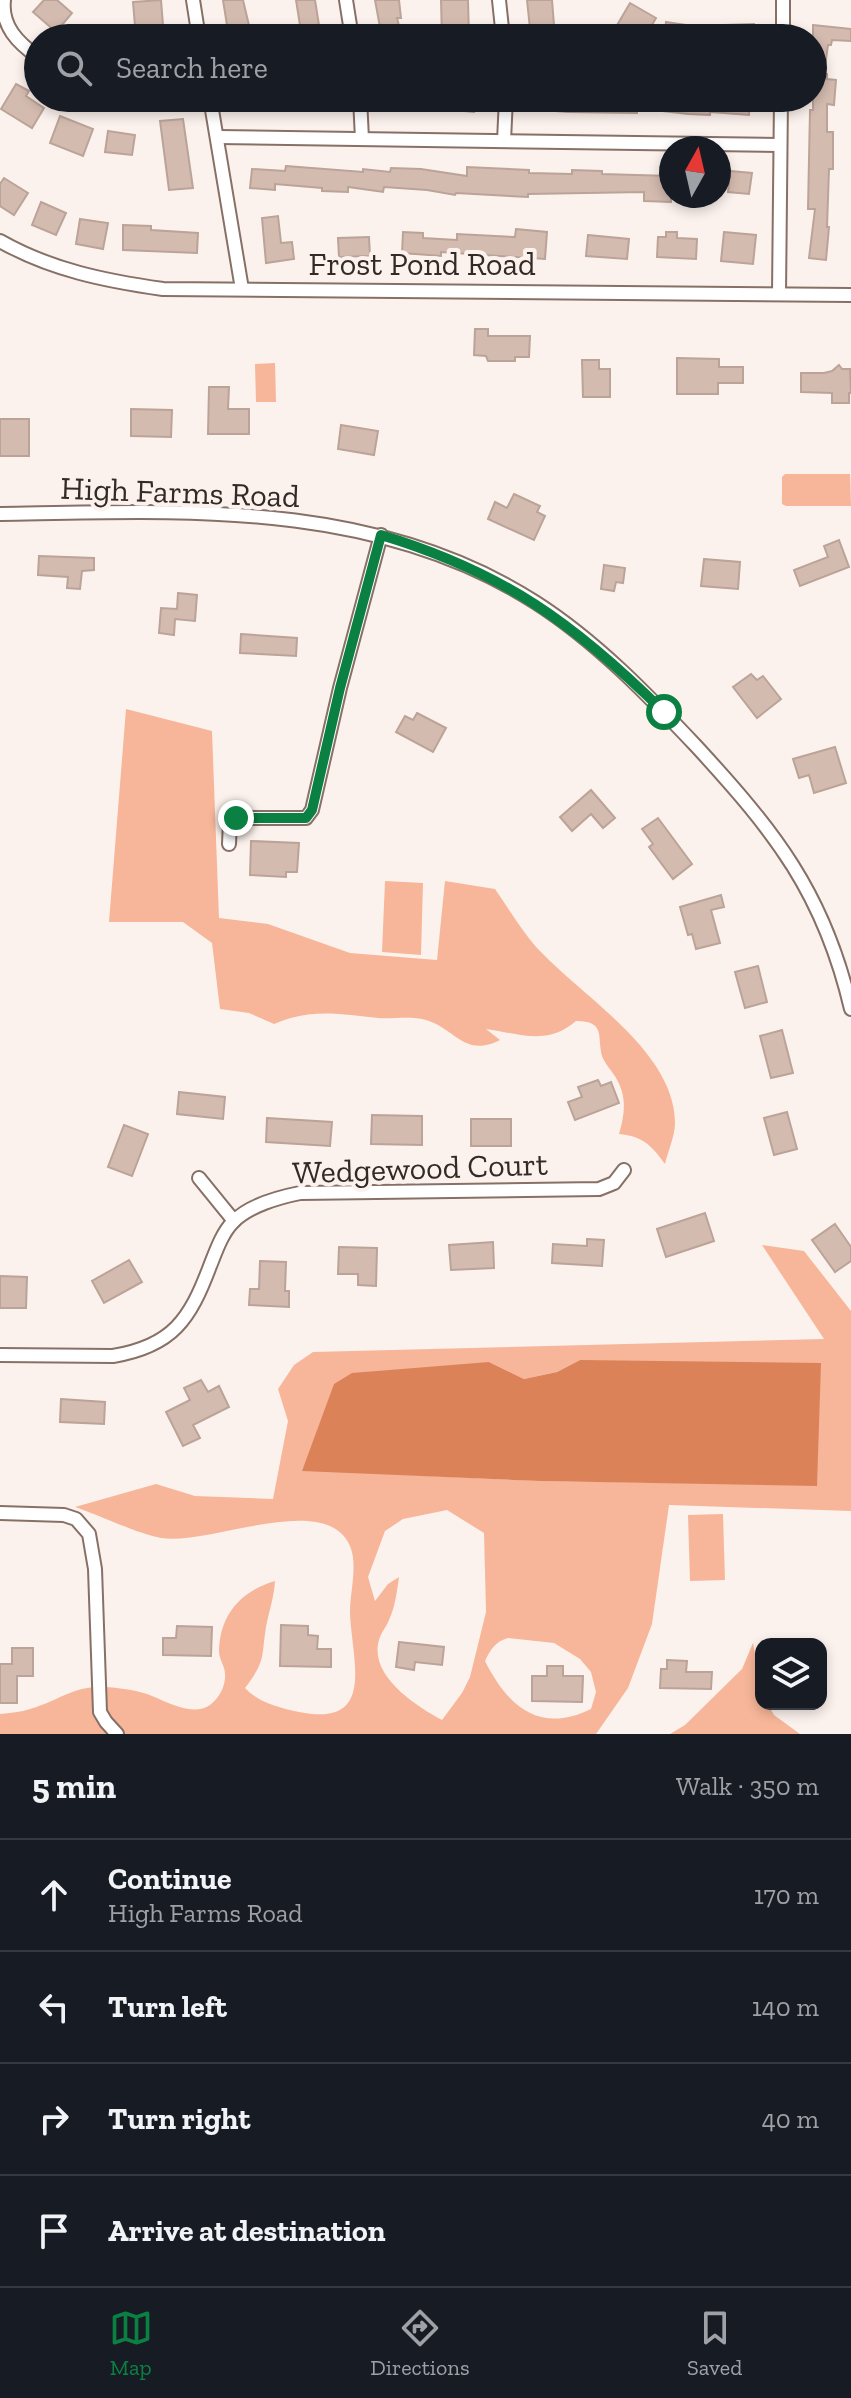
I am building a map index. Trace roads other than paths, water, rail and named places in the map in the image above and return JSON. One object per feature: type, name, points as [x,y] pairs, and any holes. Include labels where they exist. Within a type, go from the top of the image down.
[{"type":"street","points":[[4,0],[8,26],[16,40],[24,46]]},
{"type":"street","points":[[193,0],[197,24]]},
{"type":"street","points":[[346,0],[350,24]]},
{"type":"street","points":[[499,0],[502,24]]},
{"type":"street","points":[[783,0],[783,24]]},
{"type":"street","points":[[213,112],[242,289]]},
{"type":"street","points":[[361,112],[362,139]]},
{"type":"street","points":[[504,141],[505,112]]},
{"type":"street","points":[[779,294],[781,112]]},
{"type":"street","points":[[218,137],[780,145]]},
{"type":"street","name":"Frost Pond Road","points":[[0,241],[52,265],[104,281],[163,289],[851,295]]},
{"type":"street","name":"High Farms Road","points":[[0,514],[234,513],[317,522],[381,535],[458,562],[536,603],[619,667],[664,712],[731,785],[792,861],[813,897],[831,939],[851,1009]]},
{"type":"street","points":[[229,844],[230,822],[236,818],[306,818],[312,810],[340,688],[381,535]]},
{"type":"street","name":"Wedgewood Court","points":[[0,1355],[113,1356],[130,1353],[166,1336],[185,1319],[196,1302],[217,1249],[234,1221],[271,1199],[300,1193],[599,1189],[614,1183],[624,1170]]},
{"type":"street","points":[[199,1178],[234,1221]]},
{"type":"street","points":[[0,1513],[64,1515],[76,1519],[89,1534],[95,1569],[100,1712],[117,1734]]}]
